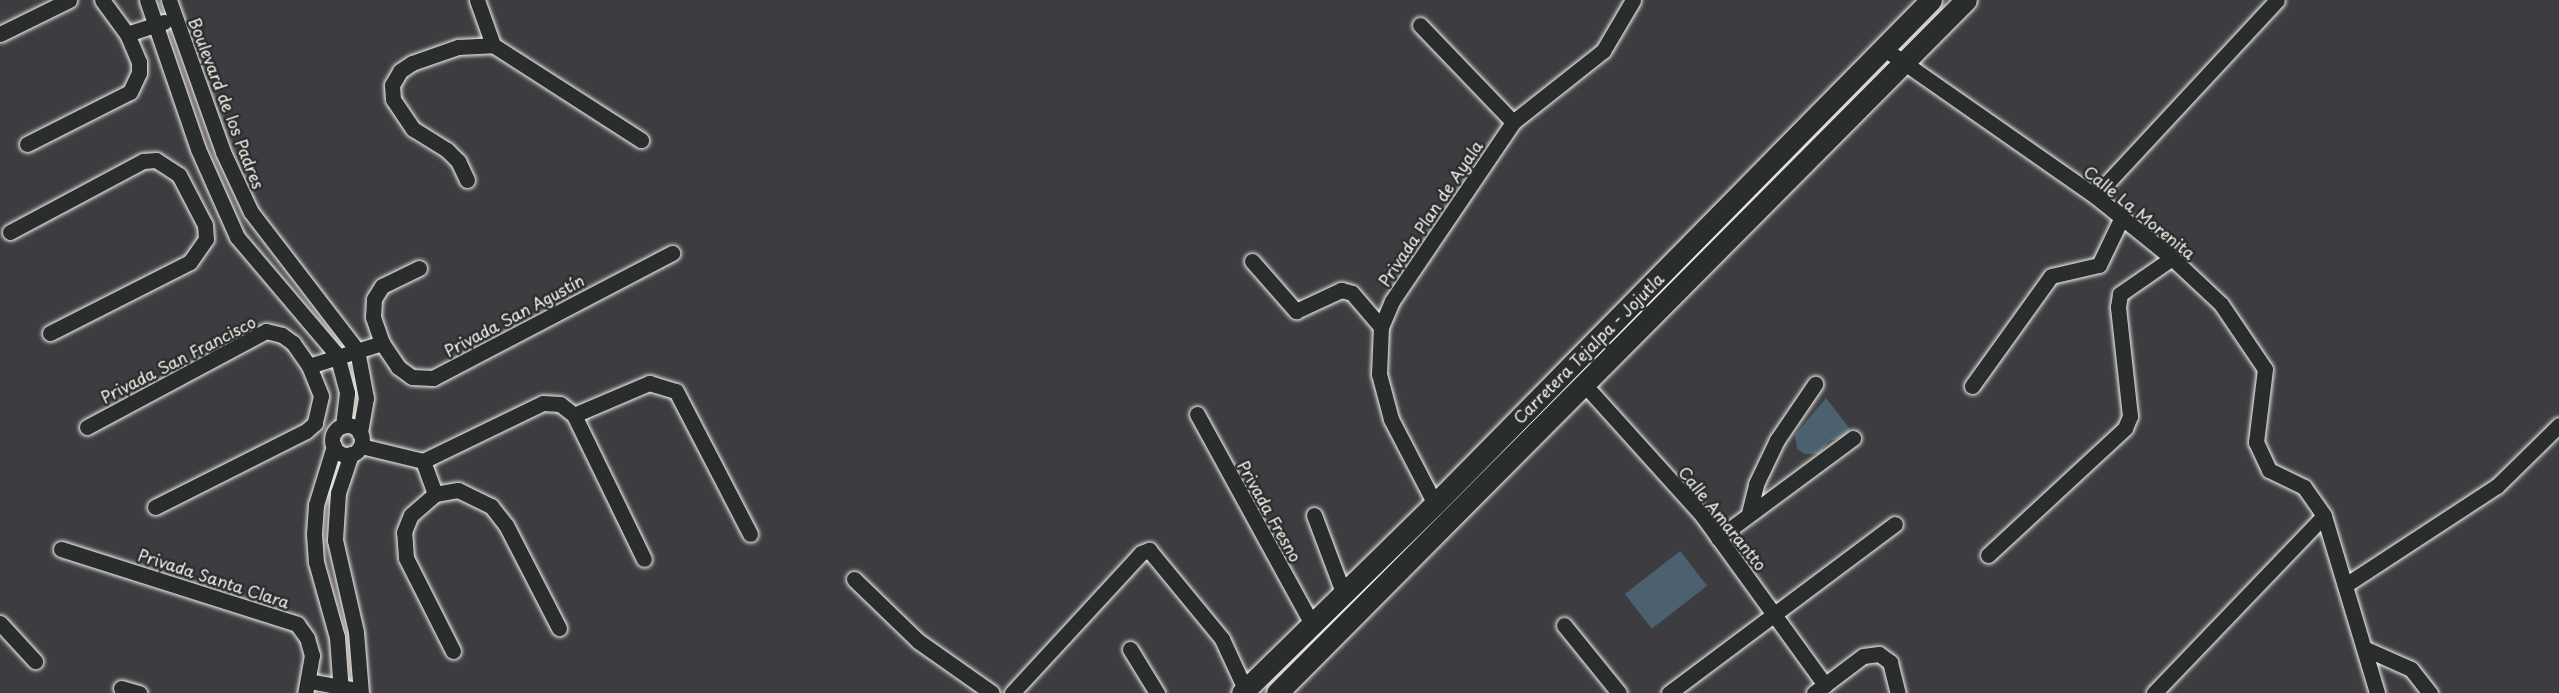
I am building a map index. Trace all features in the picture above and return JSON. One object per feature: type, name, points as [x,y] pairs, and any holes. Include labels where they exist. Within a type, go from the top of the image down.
[{"type":"main road","name":"Carretera Tejalpa - Jojutla","points":[[1244,691],[1436,504],[1931,0]]},
{"type":"main road","name":"Carretera Tejalpa - Jojutla","points":[[1277,693],[1966,0]]},
{"type":"main road","points":[[1337,599],[1347,624]]},
{"type":"street","points":[[0,34],[69,0]]},
{"type":"street","points":[[27,144],[129,92],[139,73],[139,62],[126,34],[102,0]]},
{"type":"street","points":[[147,0],[214,188],[237,237],[337,355],[347,393],[343,426]]},
{"type":"street","name":"Boulevard de los Padres","points":[[169,0],[234,180],[250,212],[285,261],[357,350],[366,398],[357,444],[339,493],[335,540],[356,632],[364,692]]},
{"type":"street","points":[[477,0],[493,45]]},
{"type":"street","name":"Privada Plan de Ayala","points":[[1436,504],[1391,419],[1379,374],[1381,327],[1392,301],[1513,122],[1603,51],[1633,0]]},
{"type":"street","points":[[2095,196],[2277,0]]},
{"type":"street","points":[[126,34],[175,19]]},
{"type":"street","points":[[1420,25],[1513,122]]},
{"type":"street","points":[[467,180],[458,161],[447,150],[413,129],[393,99],[392,86],[400,71],[412,63],[458,47],[493,45],[641,140]]},
{"type":"street","name":"Calle La Morenita","points":[[1883,48],[1901,63],[2095,196],[2172,258],[2222,304],[2265,369],[2256,441],[2270,470],[2304,487],[2324,516]]},
{"type":"street","points":[[10,232],[144,161],[156,160],[169,166],[179,175],[205,225],[206,239],[195,257],[50,333]]},
{"type":"street","points":[[192,200],[234,180]]},
{"type":"street","points":[[1972,386],[2051,276],[2098,265],[2122,217]]},
{"type":"street","name":"Privada San Agustín","points":[[419,268],[382,286],[374,299],[373,317],[382,343],[398,367],[412,377],[433,378],[672,254]]},
{"type":"street","points":[[1988,555],[2125,428],[2130,416],[2118,307],[2120,294],[2172,258]]},
{"type":"street","points":[[1252,261],[1296,311],[1341,290],[1352,293],[1381,327]]},
{"type":"street","name":"Privada San Francisco","points":[[87,426],[266,331],[282,335],[292,343],[309,366],[321,396],[315,423],[306,432],[155,507]]},
{"type":"street","points":[[309,366],[337,355],[382,343]]},
{"type":"street","points":[[574,415],[649,383],[676,391],[750,534]]},
{"type":"street","name":"Calle Amarantto","points":[[1583,383],[1718,538],[1774,612],[1819,689]]},
{"type":"street","points":[[1749,513],[1756,484],[1777,440],[1815,384]]},
{"type":"street","points":[[334,446],[342,453],[357,444],[423,460],[543,403],[560,404],[574,415],[644,559]]},
{"type":"street","name":"Privada Fresno","points":[[1197,414],[1312,624]]},
{"type":"street","points":[[2347,584],[2497,486],[2559,425]]},
{"type":"street","points":[[342,690],[337,637],[316,562],[314,534],[316,504],[334,446],[335,432],[343,426],[353,426],[357,444]]},
{"type":"street","points":[[1718,538],[1853,438]]},
{"type":"street","points":[[423,460],[435,494]]},
{"type":"street","points":[[453,651],[406,558],[404,532],[411,515],[435,494],[458,490],[491,506],[506,525],[559,628]]},
{"type":"street","points":[[1314,515],[1337,599]]},
{"type":"street","points":[[2154,693],[2324,516],[2347,584],[2377,693]]},
{"type":"street","points":[[1669,693],[1774,612],[1895,524]]},
{"type":"street","name":"Privada Santa Clara","points":[[61,549],[297,624],[307,638],[312,655],[307,687],[364,692]]},
{"type":"street","points":[[1012,693],[1141,553],[1149,550],[1221,639],[1244,691]]},
{"type":"street","points":[[854,579],[918,641],[992,693]]},
{"type":"street","points":[[0,623],[35,661]]},
{"type":"street","points":[[1564,625],[1619,693]]},
{"type":"street","points":[[1130,649],[1157,693]]},
{"type":"street","points":[[2366,649],[2411,669],[2430,693]]},
{"type":"street","points":[[1819,689],[1863,656],[1879,654],[1890,662],[1898,693]]},
{"type":"street","points":[[121,688],[139,693]]},
{"type":"water","points":[[1826,398],[1850,429],[1843,437],[1829,441],[1819,454],[1805,454],[1797,449],[1795,435]]},
{"type":"water","points":[[1680,551],[1707,586],[1652,629],[1625,594]]}]
